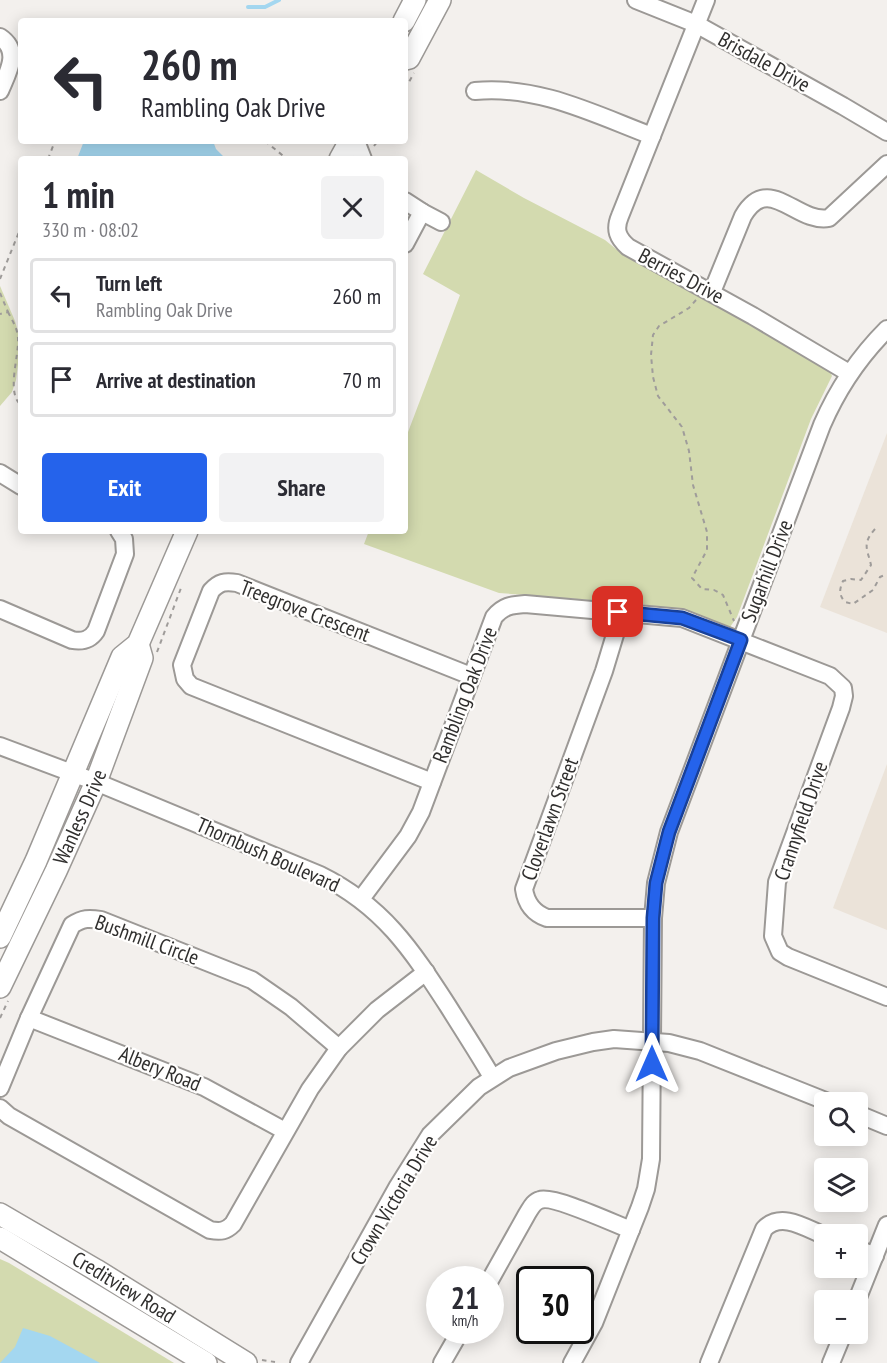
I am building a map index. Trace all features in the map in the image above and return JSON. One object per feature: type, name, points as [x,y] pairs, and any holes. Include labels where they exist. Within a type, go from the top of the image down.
[{"type":"main road","points":[[406,18],[415,0]]},
{"type":"main road","points":[[408,58],[440,0]]},
{"type":"main road","name":"Wanless Drive","points":[[0,937],[74,774],[122,657],[138,644],[186,534]]},
{"type":"main road","name":"Wanless Drive","points":[[0,987],[96,782],[142,658],[138,644]]},
{"type":"main road","name":"Creditview Road","points":[[0,1214],[96,1270],[246,1363]]},
{"type":"main road","name":"Creditview Road","points":[[0,1238],[206,1363]]},
{"type":"street","name":"Brisdale Drive","points":[[636,0],[696,24],[887,132]]},
{"type":"street","name":"Berries Drive","points":[[706,0],[617,224],[620,241],[706,294],[849,373]]},
{"type":"street","points":[[0,37],[9,46],[13,55],[0,91]]},
{"type":"street","points":[[475,91],[497,89],[551,97],[652,136]]},
{"type":"street","points":[[706,294],[749,206],[760,199],[770,198],[781,201],[813,218],[829,218],[887,164]]},
{"type":"street","points":[[408,203],[441,222]]},
{"type":"street","points":[[408,238],[422,212]]},
{"type":"street","name":"Sugarhill Drive","points":[[572,1363],[594,1323],[646,1189],[651,1160],[653,918],[656,883],[669,832],[822,425],[849,373],[865,351],[887,329]]},
{"type":"street","points":[[0,473],[18,484]]},
{"type":"street","points":[[0,609],[72,640],[89,639],[96,631],[125,554],[124,539],[121,534]]},
{"type":"street","name":"Treegrove Crescent","points":[[432,782],[191,686],[182,671],[184,659],[211,591],[217,584],[226,581],[237,583],[471,676]]},
{"type":"street","name":"Rambling Oak Drive","points":[[361,899],[408,836],[421,812],[471,676],[494,617],[499,610],[509,605],[525,604],[682,618],[741,640]]},
{"type":"street","name":"Cloverlawn Street","points":[[618,612],[617,628],[604,671],[524,889],[529,905],[539,915],[547,918],[653,918]]},
{"type":"street","name":"Crannyfield Drive","points":[[741,640],[830,676],[843,687],[844,696],[777,882],[773,936],[775,944],[780,952],[788,957],[887,997]]},
{"type":"street","name":"Thornbush Boulevard","points":[[0,746],[96,782],[320,875],[361,899],[397,932],[426,972],[492,1077]]},
{"type":"street","name":"Bushmill Circle","points":[[0,1088],[29,1018],[72,926],[82,919],[90,918],[101,920],[252,980],[291,1007],[339,1048]]},
{"type":"street","points":[[0,1108],[9,1116],[210,1230],[219,1232],[228,1229],[233,1224],[310,1089],[339,1048],[390,999],[426,972]]},
{"type":"street","name":"Albery Road","points":[[29,1018],[204,1087],[285,1131]]},
{"type":"street","name":"Crown Victoria Drive","points":[[299,1363],[416,1155],[430,1135],[459,1105],[492,1077],[509,1068],[575,1045],[614,1040],[652,1041],[700,1051],[814,1096]]},
{"type":"street","points":[[868,1118],[887,1126]]},
{"type":"street","points":[[498,1266],[530,1208],[540,1199],[556,1200],[631,1230]]},
{"type":"street","points":[[710,1363],[764,1229],[770,1223],[779,1220],[791,1222],[814,1231]]},
{"type":"street","points":[[861,1290],[887,1225]]},
{"type":"street","points":[[868,1253],[875,1256]]},
{"type":"street","points":[[442,1363],[453,1344]]},
{"type":"street","points":[[831,1363],[839,1344]]},
{"type":"path","points":[[270,144],[284,156]]},
{"type":"path","points":[[0,279],[18,234]]},
{"type":"path","points":[[0,293],[18,340],[14,378],[14,395],[18,401]]},
{"type":"path","points":[[706,294],[689,308],[659,326],[652,335],[653,377],[658,396],[682,427],[689,451],[693,485],[707,532],[707,550],[692,578],[702,589],[714,590],[723,595],[735,624]]},
{"type":"path","points":[[0,314],[8,312]]},
{"type":"path","points":[[875,529],[868,537],[866,548],[871,565],[861,580],[843,581],[840,596],[845,602],[853,604],[873,590],[880,577],[887,574]]},
{"type":"shaded area","points":[[887,433],[887,633],[820,607]]},
{"type":"shaded area","points":[[887,764],[887,930],[833,908]]},
{"type":"green space","points":[[476,170],[605,240],[621,253],[696,291],[830,371],[832,376],[811,419],[737,617],[730,627],[696,614],[642,604],[499,593],[364,544],[368,534],[408,534],[408,432],[460,295],[423,274]]},
{"type":"green space","points":[[0,286],[18,332],[18,365],[12,392],[0,406]]},
{"type":"green space","points":[[0,1259],[9,1263],[174,1363],[0,1363]]},
{"type":"water","points":[[83,144],[214,144],[223,156],[78,156]]},
{"type":"water","points":[[23,1328],[50,1336],[100,1363],[0,1363],[15,1347]]},
{"type":"waterway","points":[[248,7],[265,7],[279,0]]},
{"type":"route","points":[[618,612],[682,618],[741,640],[669,832],[656,883],[653,918],[652,1064]]}]
